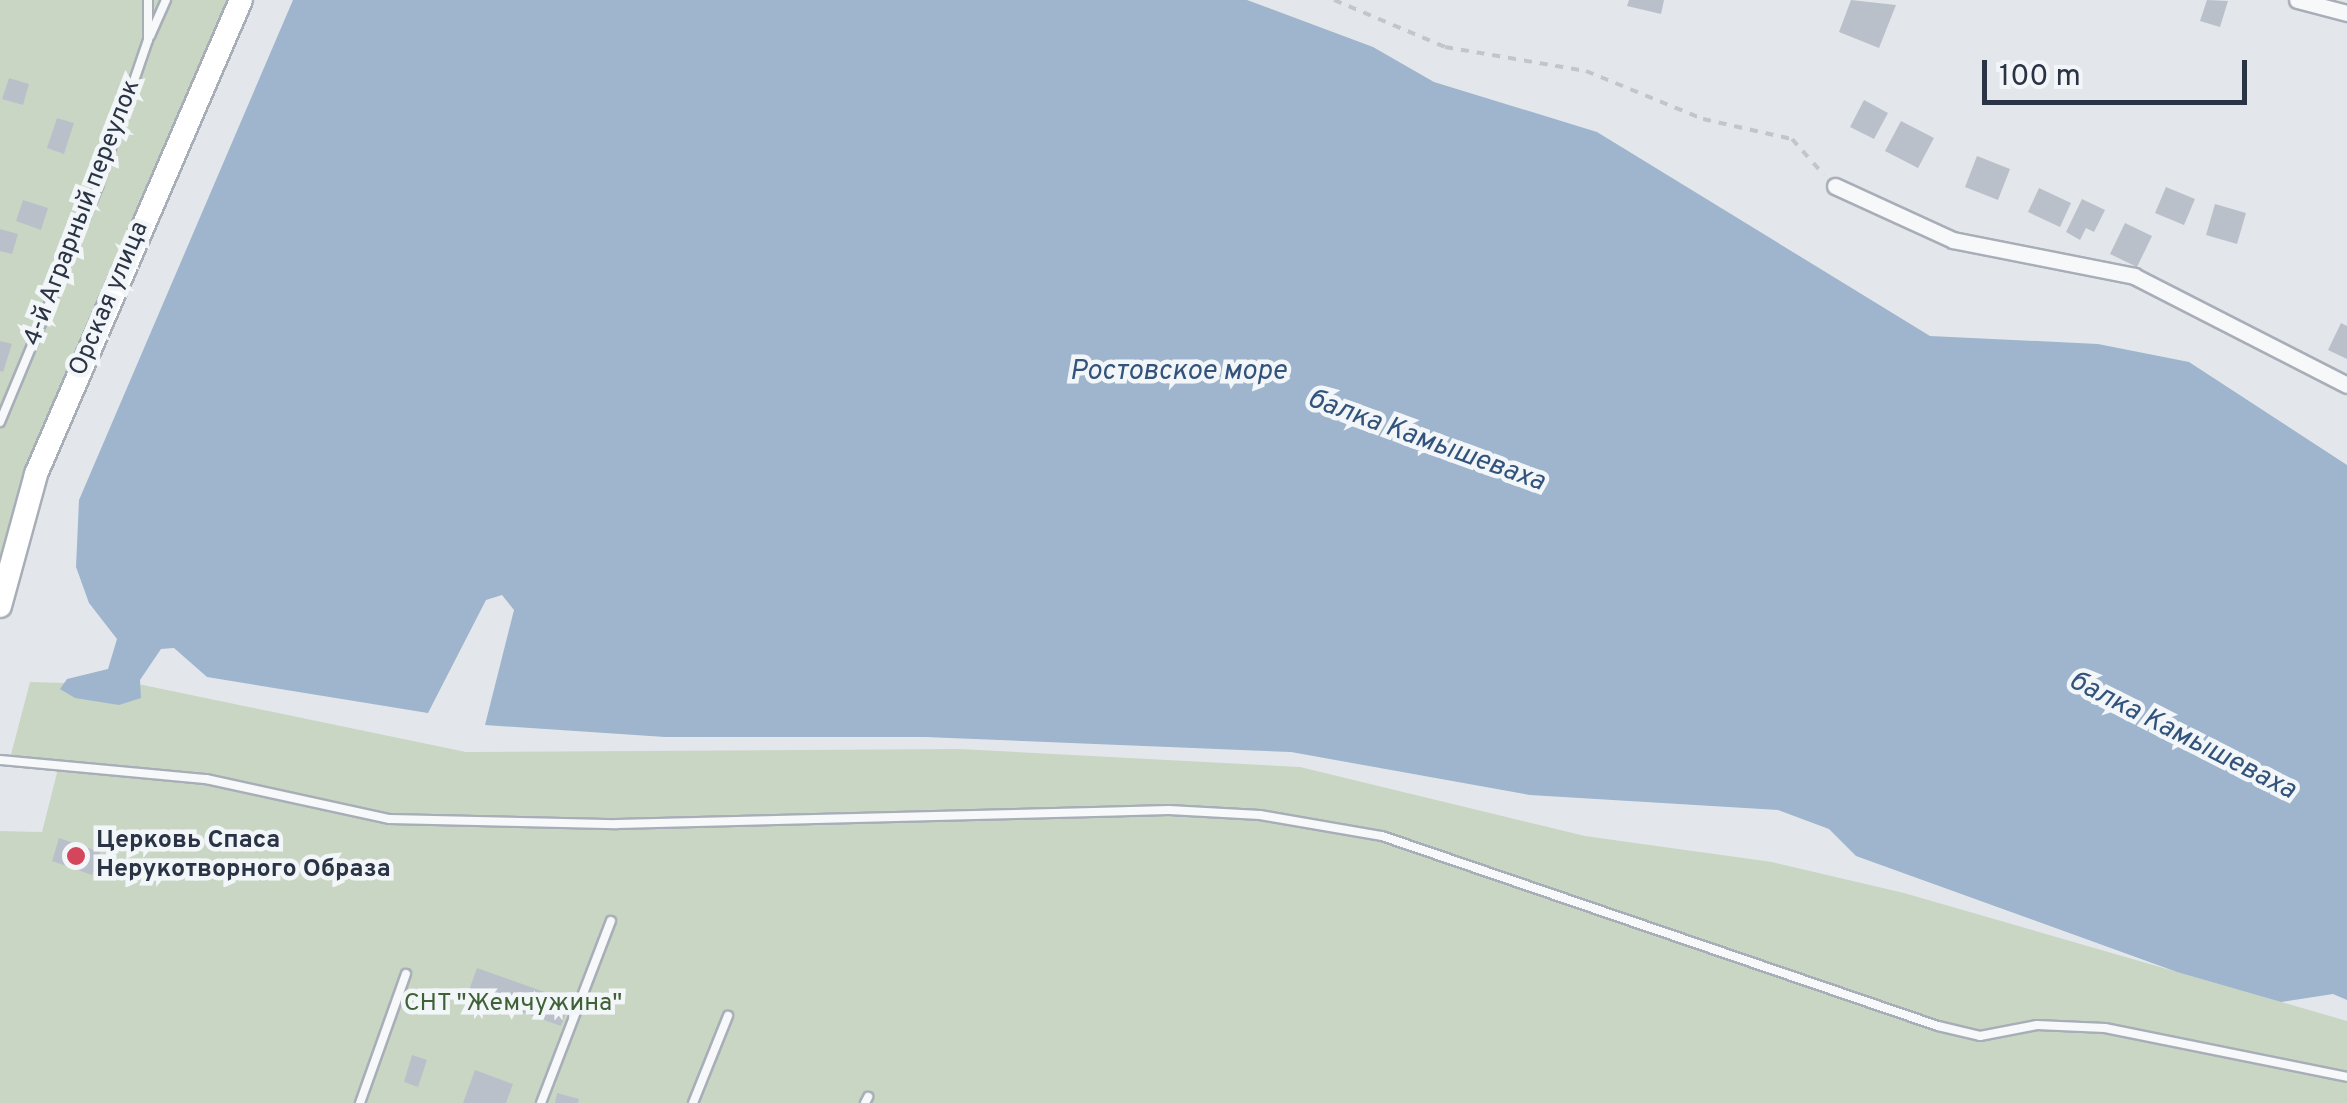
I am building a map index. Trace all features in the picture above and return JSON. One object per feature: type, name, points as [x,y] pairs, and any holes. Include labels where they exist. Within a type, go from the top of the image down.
[{"type":"main road","name":"Орская улица","points":[[0,606],[36,474],[240,0]]},
{"type":"street","points":[[2297,0],[2347,14]]},
{"type":"street","points":[[1835,186],[1954,240],[2134,276],[2347,385]]},
{"type":"lane","name":"4-й Аграрный переулок","points":[[0,422],[98,186],[148,40],[148,0]]},
{"type":"lane","points":[[148,40],[166,0]]},
{"type":"lane","points":[[0,760],[206,779],[390,819],[617,824],[1169,810],[1280,818],[1382,836],[1938,1026],[1980,1036],[2038,1026],[2105,1028],[2347,1077]]},
{"type":"lane","points":[[541,1103],[611,921]]},
{"type":"lane","points":[[360,1103],[406,974]]},
{"type":"lane","points":[[694,1103],[728,1016]]},
{"type":"path","points":[[1334,0],[1445,46],[1586,71],[1703,119],[1792,139],[1835,186]]},
{"type":"green space","points":[[0,0],[233,0],[20,492],[0,562]]},
{"type":"green space","name":"СНТ \"Жемчужина\"","points":[[30,682],[143,685],[466,752],[959,749],[1300,767],[1585,836],[1772,862],[1904,893],[2347,1021],[2347,1103],[0,1103],[0,831],[42,832],[58,769],[8,766]]},
{"type":"water","name":"Ростовское море","points":[[293,0],[1247,0],[1373,47],[1434,82],[1597,132],[1930,336],[2098,344],[2189,362],[2347,465],[2347,1000],[2333,994],[2281,1002],[2177,972],[1856,856],[1829,829],[1778,810],[1530,795],[1291,752],[925,737],[665,737],[485,725],[514,610],[502,595],[486,600],[428,713],[207,677],[174,648],[161,649],[140,680],[141,698],[119,705],[75,698],[60,689],[67,679],[108,669],[117,639],[89,603],[76,567],[79,500]]},
{"type":"building","points":[[1629,0],[1664,0],[1661,14],[1627,6]]},
{"type":"building","points":[[1851,0],[1896,5],[1879,48],[1839,32]]},
{"type":"building","points":[[2207,0],[2228,1],[2220,27],[2200,21]]},
{"type":"building","points":[[9,78],[29,84],[23,105],[2,99]]},
{"type":"building","points":[[1864,100],[1888,113],[1874,139],[1850,127]]},
{"type":"building","points":[[57,118],[74,123],[64,154],[47,148]]},
{"type":"building","points":[[1901,121],[1934,138],[1918,168],[1885,151]]},
{"type":"building","points":[[1977,156],[2010,169],[1998,200],[1965,187]]},
{"type":"building","points":[[2166,187],[2195,199],[2184,225],[2155,213]]},
{"type":"building","points":[[2039,188],[2071,203],[2060,227],[2028,212]]},
{"type":"building","points":[[2082,199],[2105,210],[2094,232],[2086,228],[2080,240],[2066,232]]},
{"type":"building","points":[[23,200],[48,208],[41,230],[16,221]]},
{"type":"building","points":[[2215,204],[2246,213],[2237,244],[2206,235]]},
{"type":"building","points":[[2125,223],[2152,236],[2137,267],[2110,254]]},
{"type":"building","points":[[0,229],[18,234],[12,254],[0,251]]},
{"type":"building","points":[[2341,323],[2347,326],[2347,359],[2328,350]]},
{"type":"building","points":[[0,341],[12,344],[3,372],[0,371]]},
{"type":"building","name":"Церковь Спаса Нерукотворного Образа","points":[[59,838],[100,852],[92,875],[52,861]]},
{"type":"building","points":[[477,968],[570,1001],[561,1026],[468,993]]},
{"type":"building","points":[[412,1055],[427,1060],[418,1087],[404,1082]]},
{"type":"building","points":[[475,1070],[513,1084],[506,1103],[463,1103]]},
{"type":"building","points":[[557,1093],[579,1099],[578,1103],[555,1103]]},
{"type":"place","name":"Церковь Спаса Нерукотворного Образа","points":[[76,856]]},
{"type":"water label","name":"балка Камышеваха","points":[[1426,441]]},
{"type":"water label","name":"балка Камышеваха","points":[[2182,736]]}]
